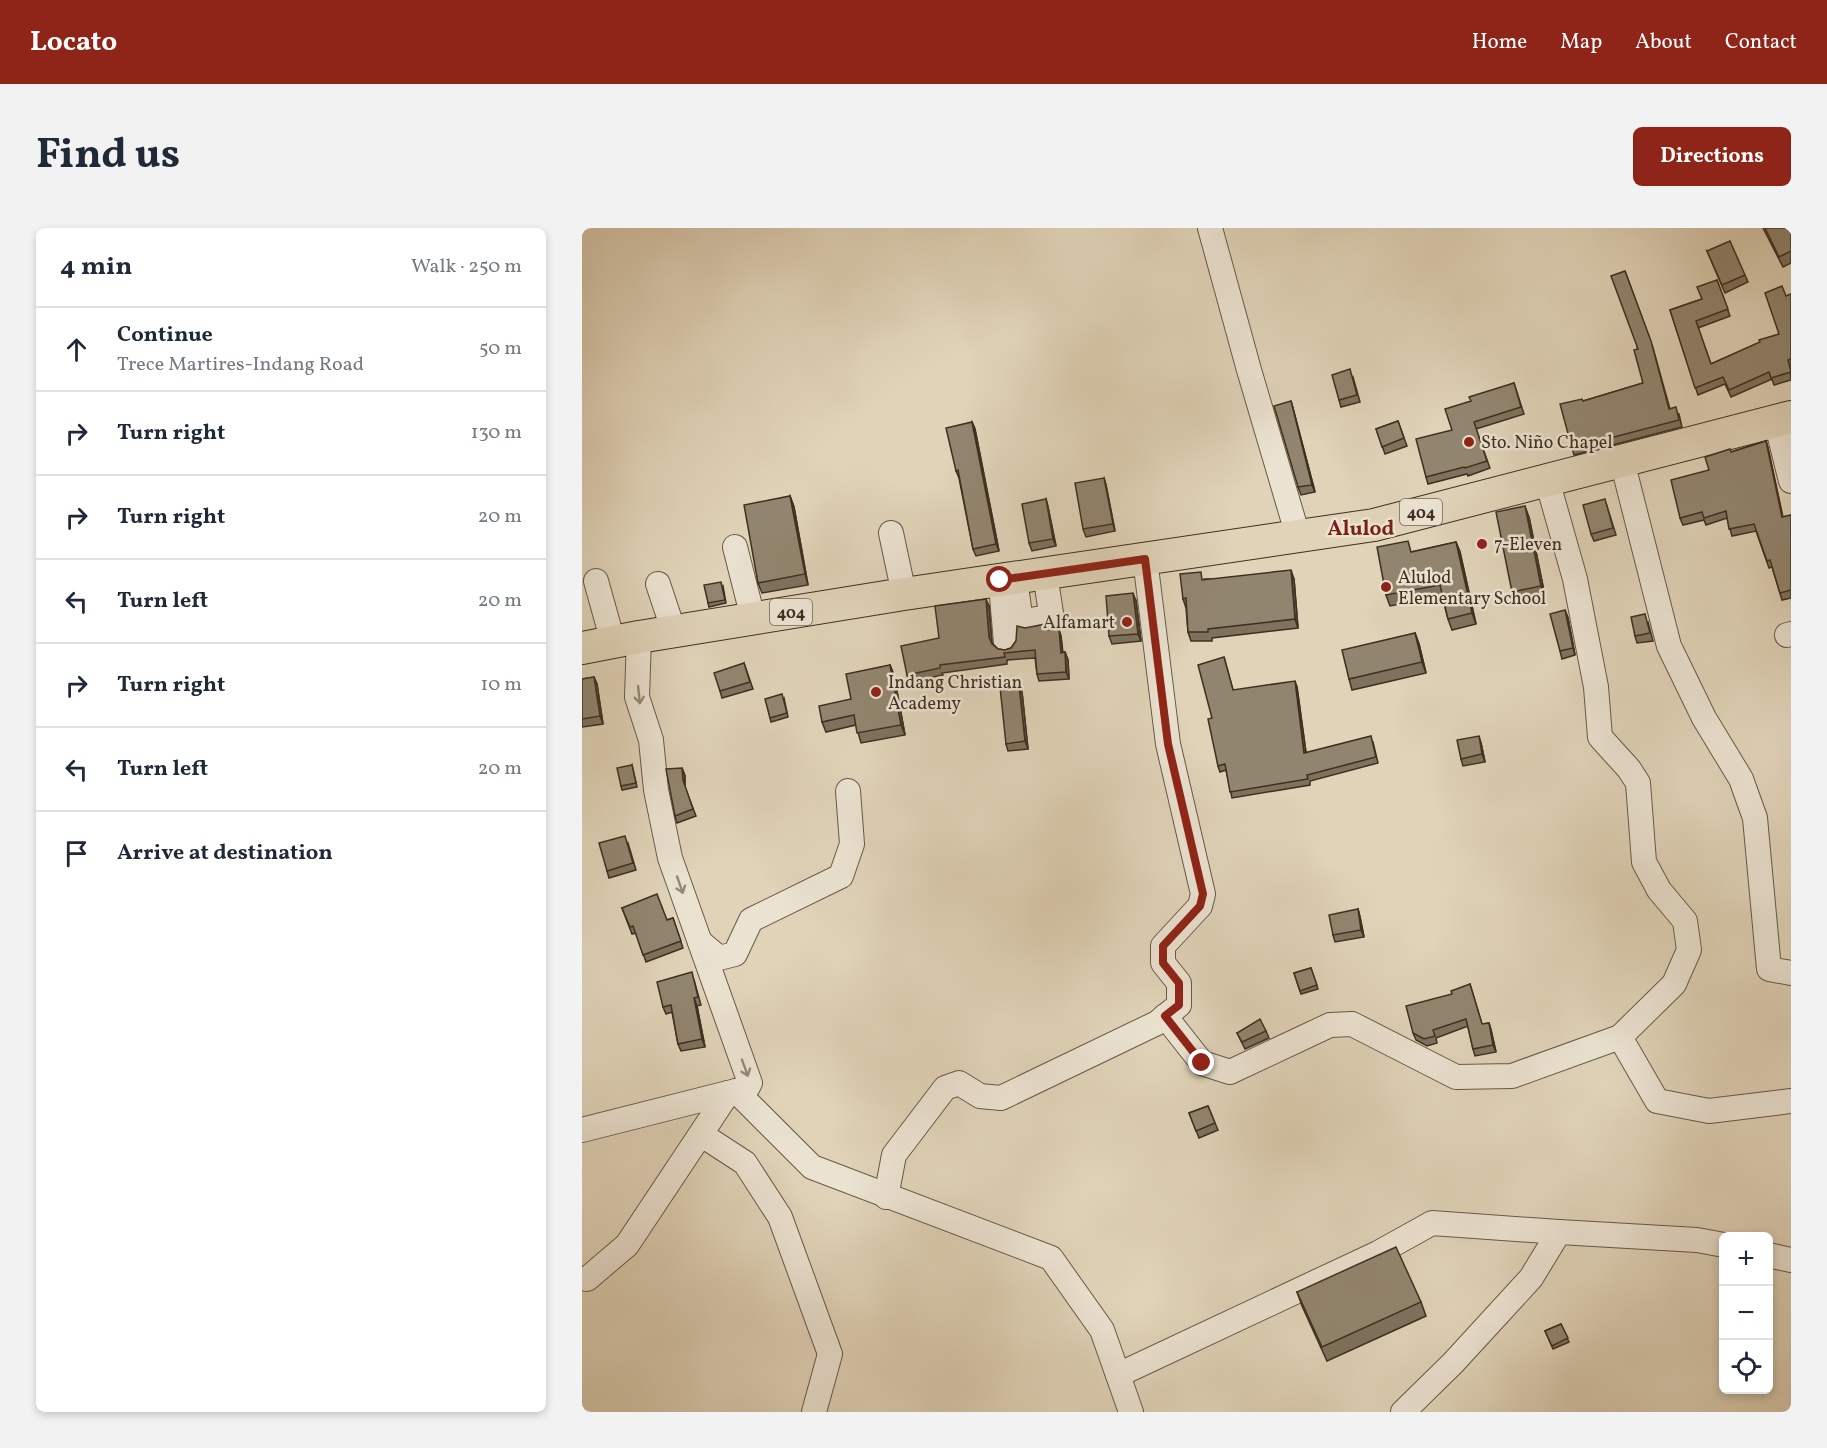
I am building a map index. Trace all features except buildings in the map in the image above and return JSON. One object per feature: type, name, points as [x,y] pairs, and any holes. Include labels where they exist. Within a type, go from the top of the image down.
[{"type":"main road","name":"404","points":[[582,648],[904,594],[1374,525],[1783,419]]},
{"type":"street","points":[[1215,231],[1249,370],[1298,536]]},
{"type":"street","points":[[1783,419],[1791,481]]},
{"type":"street","points":[[1622,461],[1669,646],[1704,718],[1741,779],[1755,818],[1768,969],[1791,973]]},
{"type":"street","points":[[1165,1016],[1202,1063],[1230,1072],[1330,1025],[1352,1024],[1456,1077],[1512,1076],[1620,1037],[1674,984],[1689,950],[1685,921],[1659,890],[1644,862],[1638,783],[1629,769],[1600,737],[1596,687],[1575,579],[1546,480]]},
{"type":"street","points":[[891,533],[904,594]]},
{"type":"street","points":[[735,547],[753,618]]},
{"type":"street","points":[[886,1197],[894,1155],[945,1088],[959,1083],[980,1096],[1001,1098],[1157,1023],[1179,1005],[1179,983],[1163,963],[1163,946],[1200,906],[1203,894],[1168,744],[1145,559]]},
{"type":"street","points":[[1006,643],[1020,577]]},
{"type":"street","points":[[582,1130],[746,1090],[750,1083],[670,858],[656,790],[651,740],[637,697],[626,639],[596,581]]},
{"type":"street","points":[[658,584],[674,632]]},
{"type":"street","points":[[700,942],[719,958],[735,954],[751,920],[841,876],[852,844],[848,791]]},
{"type":"street","points":[[1620,1037],[1657,1101],[1709,1111],[1791,1101]]},
{"type":"street","points":[[587,1279],[627,1245],[732,1092]]},
{"type":"street","points":[[732,1092],[812,1167],[1051,1258],[1102,1330],[1131,1412]]},
{"type":"street","points":[[702,1135],[745,1163],[780,1217],[830,1354],[814,1412]]},
{"type":"street","points":[[1118,1375],[1378,1253],[1432,1223],[1697,1240],[1719,1244]]},
{"type":"street","points":[[1403,1412],[1453,1363],[1531,1278],[1559,1232]]},
{"type":"street","points":[[1773,1256],[1791,1260]]},
{"type":"place","name":"Sto. Niño Chapel","points":[[1469,442]]},
{"type":"place","name":"7-Eleven","points":[[1482,544]]},
{"type":"place","name":"Alulod Elementary School","points":[[1386,587]]},
{"type":"place","name":"Alfamart","points":[[1127,622]]},
{"type":"place","name":"Indang Christian Academy","points":[[876,692]]},
{"type":"district","name":"Alulod","points":[[1361,528]]},
{"type":"route","points":[[1000,580],[1145,559],[1168,744],[1203,894],[1200,906],[1163,946],[1163,963],[1179,983],[1179,1005],[1165,1016],[1202,1063]]}]
